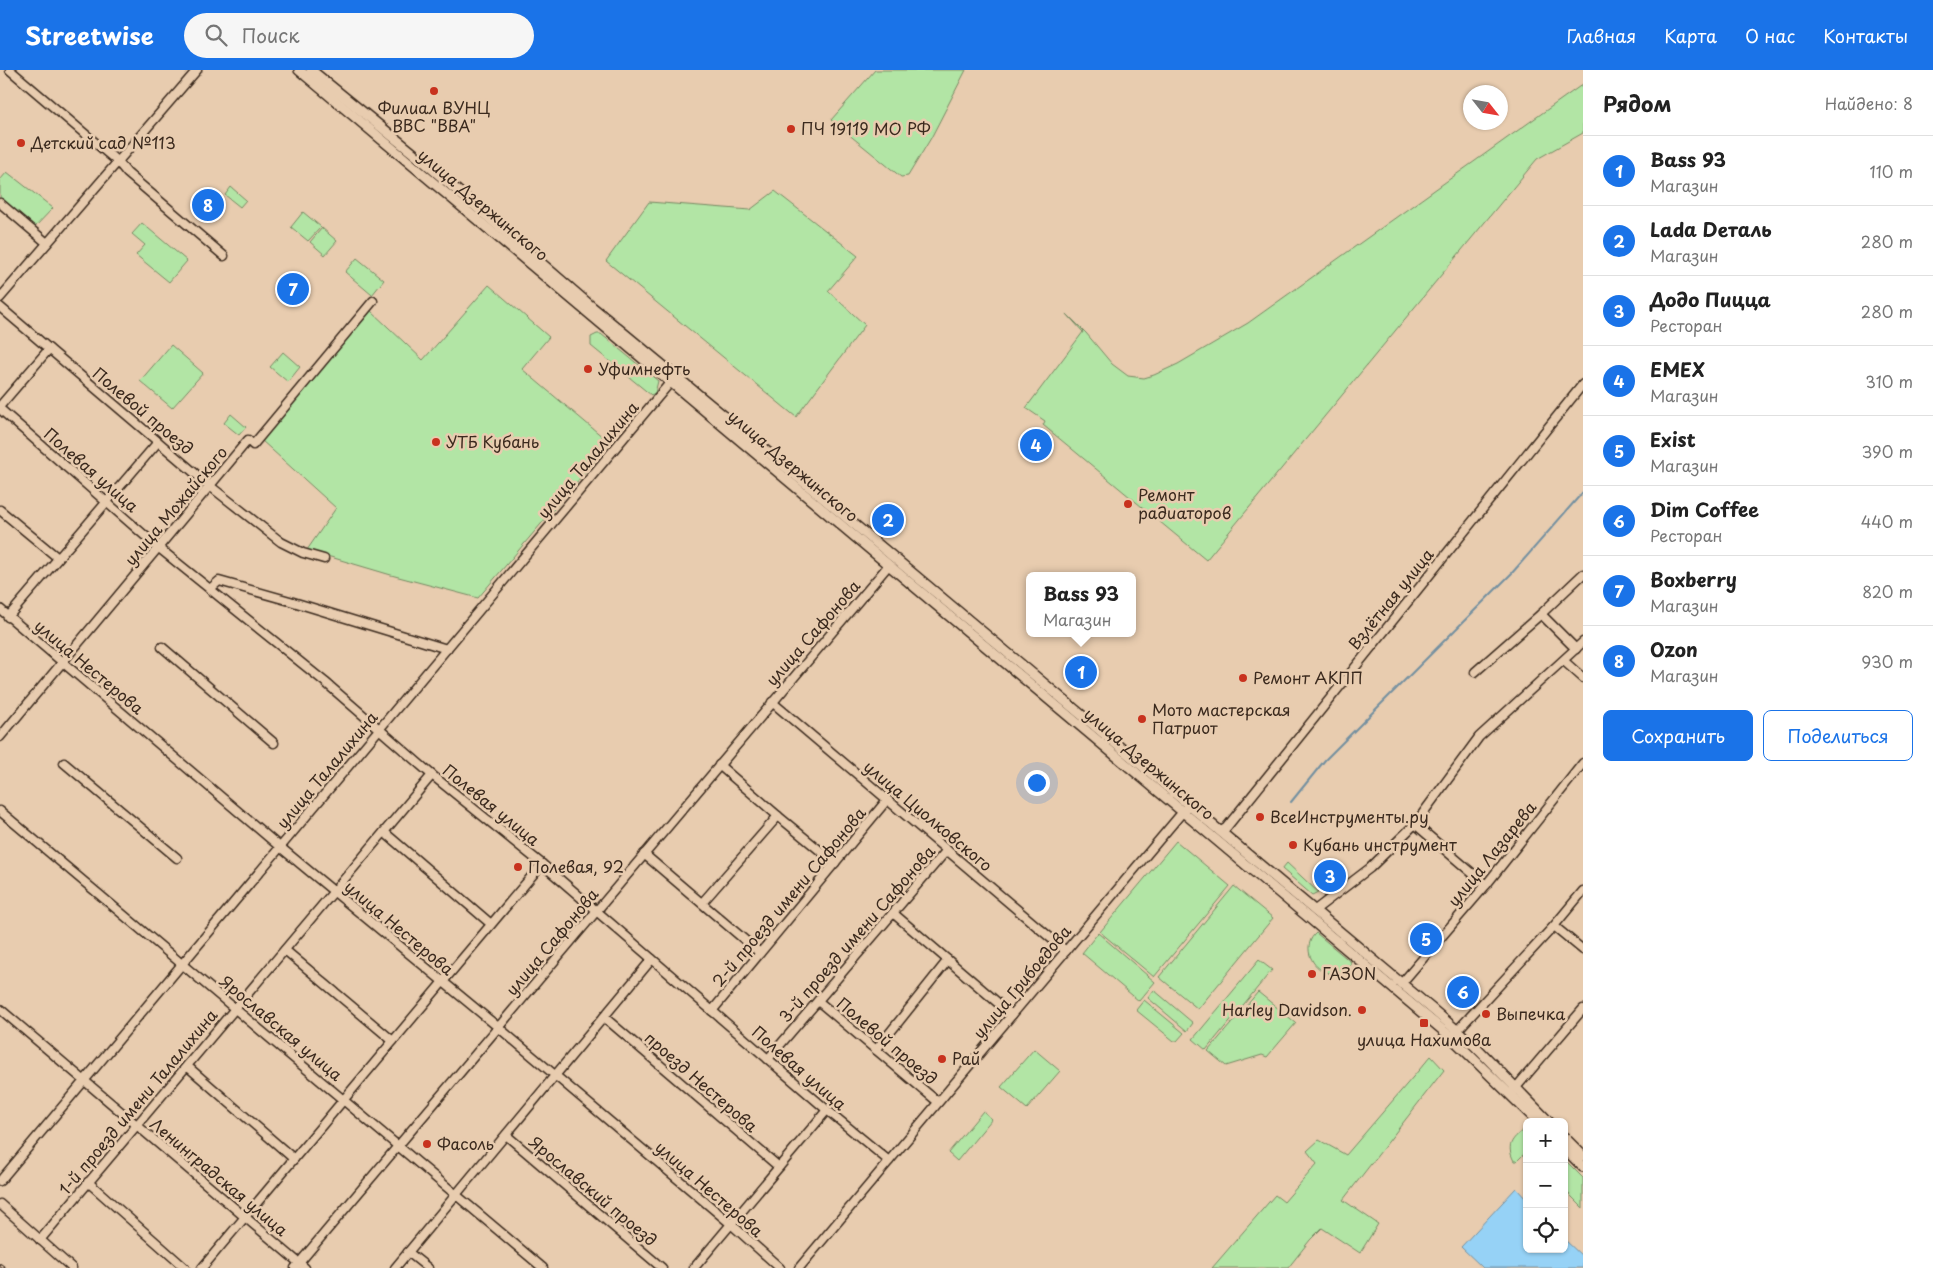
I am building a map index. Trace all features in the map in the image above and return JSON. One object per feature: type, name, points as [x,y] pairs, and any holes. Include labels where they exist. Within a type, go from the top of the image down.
[{"type":"main road","name":"улица Дзержинского","points":[[299,70],[673,379],[805,483],[1454,1034]]},
{"type":"main road","name":"улица Дзержинского","points":[[311,70],[429,166],[888,566],[1186,808],[1221,831],[1315,910],[1402,984],[1511,1089],[1544,1118]]},
{"type":"main road","name":"улица Дзержинского","points":[[1511,1089],[1516,1100],[1534,1118]]},
{"type":"main road","points":[[1568,1141],[1583,1156]]},
{"type":"main road","points":[[1568,1152],[1583,1167]]},
{"type":"street","points":[[10,70],[224,256]]},
{"type":"street","points":[[0,298],[197,70]]},
{"type":"street","points":[[0,203],[47,242]]},
{"type":"street","name":"улица Можайского","points":[[0,736],[248,440],[253,445],[373,301]]},
{"type":"street","name":"Полевой проезд","points":[[0,307],[210,486],[281,542],[304,553],[324,559]]},
{"type":"street","points":[[0,408],[49,349]]},
{"type":"street","name":"улица Талалихина","points":[[0,1181],[673,379]]},
{"type":"street","name":"Взлётная улица","points":[[1221,831],[1226,828],[1583,384]]},
{"type":"street","name":"Полевая улица","points":[[0,408],[159,548],[542,864],[827,1110],[889,1161]]},
{"type":"street","points":[[8,617],[158,442]]},
{"type":"street","points":[[0,510],[58,558]]},
{"type":"street","name":"улица Сафонова","points":[[300,1266],[398,1146],[888,566]]},
{"type":"street","points":[[1475,672],[1583,574]]},
{"type":"street","points":[[210,589],[218,581],[447,649]]},
{"type":"street","name":"улица Нестерова","points":[[0,610],[442,983],[498,1027],[731,1224],[780,1268]]},
{"type":"street","points":[[1541,614],[1576,649]]},
{"type":"street","points":[[1315,910],[1370,868],[1415,824],[1479,737],[1564,662],[1583,642]]},
{"type":"street","points":[[162,647],[274,743]]},
{"type":"street","points":[[1564,662],[1583,678]]},
{"type":"street","name":"улица Циолковского","points":[[772,702],[1066,951]]},
{"type":"street","points":[[64,762],[177,858]]},
{"type":"street","name":"улица Лазарева","points":[[1402,984],[1486,885],[1583,763]]},
{"type":"street","points":[[719,765],[778,816],[836,862]]},
{"type":"street","name":"1-й проезд имени Талалихина","points":[[40,1240],[432,775]]},
{"type":"street","name":"2-й проезд имени Сафонова","points":[[712,1011],[888,800]]},
{"type":"street","name":"улица Грибоедова","points":[[799,1268],[1186,808]]},
{"type":"street","name":"Ярославская улица","points":[[0,811],[183,963],[543,1268]]},
{"type":"street","points":[[702,903],[778,816]]},
{"type":"street","points":[[1415,824],[1486,885]]},
{"type":"street","points":[[384,832],[491,924]]},
{"type":"street","name":"3-й проезд имени Сафонова","points":[[768,1059],[947,850]]},
{"type":"street","points":[[644,854],[760,953]]},
{"type":"street","points":[[202,1268],[542,864]]},
{"type":"street","points":[[1454,1034],[1554,926],[1583,891]]},
{"type":"street","points":[[893,913],[1012,1015]]},
{"type":"street","points":[[1554,926],[1583,950]]},
{"type":"street","points":[[285,950],[393,1041]]},
{"type":"street","points":[[394,1268],[652,959]]},
{"type":"street","points":[[876,1050],[948,960]]},
{"type":"street","name":"Полевой проезд","points":[[818,1001],[938,1102]]},
{"type":"street","points":[[1511,1089],[1583,1009]]},
{"type":"street","name":"Ленинградская улица","points":[[0,1010],[245,1217],[300,1266]]},
{"type":"street","name":"проезд Нестерова","points":[[604,1017],[779,1168]]},
{"type":"street","points":[[186,1066],[294,1159]]},
{"type":"street","points":[[694,1268],[827,1110]]},
{"type":"street","name":"Ярославский проезд","points":[[506,1135],[662,1268]]},
{"type":"street","points":[[88,1182],[186,1268]]},
{"type":"street","points":[[0,1204],[72,1268]]},
{"type":"street","points":[[408,1252],[428,1268]]},
{"type":"green space","points":[[875,70],[966,70],[931,138],[908,176],[901,177],[831,120]]},
{"type":"green space","points":[[1583,84],[1583,133],[1537,159],[1206,560],[1043,425],[1045,421],[1026,408],[1083,332],[1066,313],[1112,364],[1128,376],[1144,378],[1154,375],[1178,364],[1248,323]]},
{"type":"green space","points":[[7,172],[53,208],[34,228],[0,200],[0,180]]},
{"type":"green space","points":[[231,187],[246,200],[240,207],[225,195]]},
{"type":"green space","points":[[775,191],[858,256],[828,291],[865,325],[796,417],[606,261],[649,202],[750,210]]},
{"type":"green space","points":[[303,212],[321,227],[308,241],[291,227]]},
{"type":"green space","points":[[142,223],[187,261],[169,282],[136,255],[145,245],[132,234]]},
{"type":"green space","points":[[322,228],[337,241],[325,255],[310,242]]},
{"type":"green space","points":[[357,258],[384,280],[372,295],[345,272]]},
{"type":"green space","name":"УТБ Кубань","points":[[489,285],[549,337],[522,369],[610,443],[478,598],[307,550],[336,508],[261,440],[371,311],[423,360]]},
{"type":"green space","points":[[601,334],[658,381],[655,393],[651,395],[591,346],[591,337]]},
{"type":"green space","points":[[171,345],[203,373],[172,408],[140,381]]},
{"type":"green space","points":[[283,352],[300,367],[288,382],[270,367]]},
{"type":"green space","points":[[231,414],[246,427],[239,435],[224,423]]},
{"type":"green space","points":[[1176,841],[1230,886],[1154,977],[1100,932]]},
{"type":"green space","points":[[1287,863],[1318,892],[1312,895],[1282,869]]},
{"type":"green space","points":[[1234,886],[1273,918],[1198,1009],[1159,977]]},
{"type":"green space","points":[[1098,933],[1155,982],[1139,1001],[1082,953]]},
{"type":"green space","points":[[1316,933],[1351,962],[1348,971],[1328,973],[1319,969],[1312,959],[1309,948],[1312,938]]},
{"type":"green space","points":[[1259,960],[1272,970],[1206,1050],[1193,1039]]},
{"type":"green space","points":[[1154,990],[1193,1023],[1187,1031],[1148,998]]},
{"type":"green space","points":[[1258,992],[1296,1023],[1267,1057],[1262,1055],[1226,1066],[1208,1051]]},
{"type":"green space","points":[[1144,1000],[1184,1033],[1177,1041],[1174,1041],[1136,1010]]},
{"type":"green space","points":[[1034,1049],[1060,1071],[1027,1109],[1001,1087]]},
{"type":"green space","points":[[1431,1056],[1444,1070],[1343,1200],[1378,1224],[1360,1253],[1322,1228],[1288,1268],[1212,1268],[1275,1195],[1284,1202],[1317,1164],[1307,1151],[1319,1140],[1346,1155]]},
{"type":"green space","points":[[983,1111],[992,1119],[957,1161],[948,1153]]},
{"type":"green space","points":[[1523,1131],[1523,1155],[1517,1161],[1514,1161],[1510,1146]]},
{"type":"green space","points":[[1568,1163],[1583,1178],[1583,1208],[1568,1193]]},
{"type":"water","points":[[1516,1188],[1523,1196],[1523,1253],[1568,1253],[1568,1243],[1583,1257],[1583,1268],[1483,1268],[1461,1247]]},
{"type":"waterway","points":[[1291,802],[1325,760],[1512,573],[1583,492]]},
{"type":"railway","points":[[0,1265],[4,1268]]},
{"type":"place","name":"Филиал ВУНЦ ВВС \"ВВА\"","points":[[434,91]]},
{"type":"place","name":"ПЧ 19119 МО РФ","points":[[791,129]]},
{"type":"place","name":"Детский сад №113","points":[[21,143]]},
{"type":"place","name":"Ozon","points":[[208,205]]},
{"type":"place","name":"Boxberry","points":[[293,289]]},
{"type":"place","name":"Уфимнефть","points":[[588,369]]},
{"type":"place","name":"УТБ Кубань","points":[[436,442]]},
{"type":"place","name":"EMEX","points":[[1036,445]]},
{"type":"place","name":"Ремонт радиаторов","points":[[1128,504]]},
{"type":"place","name":"Lada Dеталь","points":[[888,520]]},
{"type":"place","name":"Bass 93","points":[[1081,672]]},
{"type":"place","name":"Ремонт АКПП","points":[[1243,678]]},
{"type":"place","name":"Мото мастерская Патриот","points":[[1142,719]]},
{"type":"place","name":"ВсеИнструменты.ру","points":[[1260,817]]},
{"type":"place","name":"Кубань инструмент","points":[[1293,845]]},
{"type":"place","name":"Полевая, 92","points":[[518,867]]},
{"type":"place","name":"Додо Пицца","points":[[1330,876]]},
{"type":"place","name":"Exist","points":[[1426,939]]},
{"type":"place","name":"ГАЗON","points":[[1312,974]]},
{"type":"place","name":"Dim Coffee","points":[[1463,992]]},
{"type":"place","name":"Harley Davidson.","points":[[1362,1010]]},
{"type":"place","name":"Выпечка","points":[[1486,1014]]},
{"type":"place","name":"улица Нахимова","points":[[1424,1023]]},
{"type":"place","name":"Рай","points":[[942,1059]]},
{"type":"place","name":"Фасоль","points":[[427,1144]]}]
